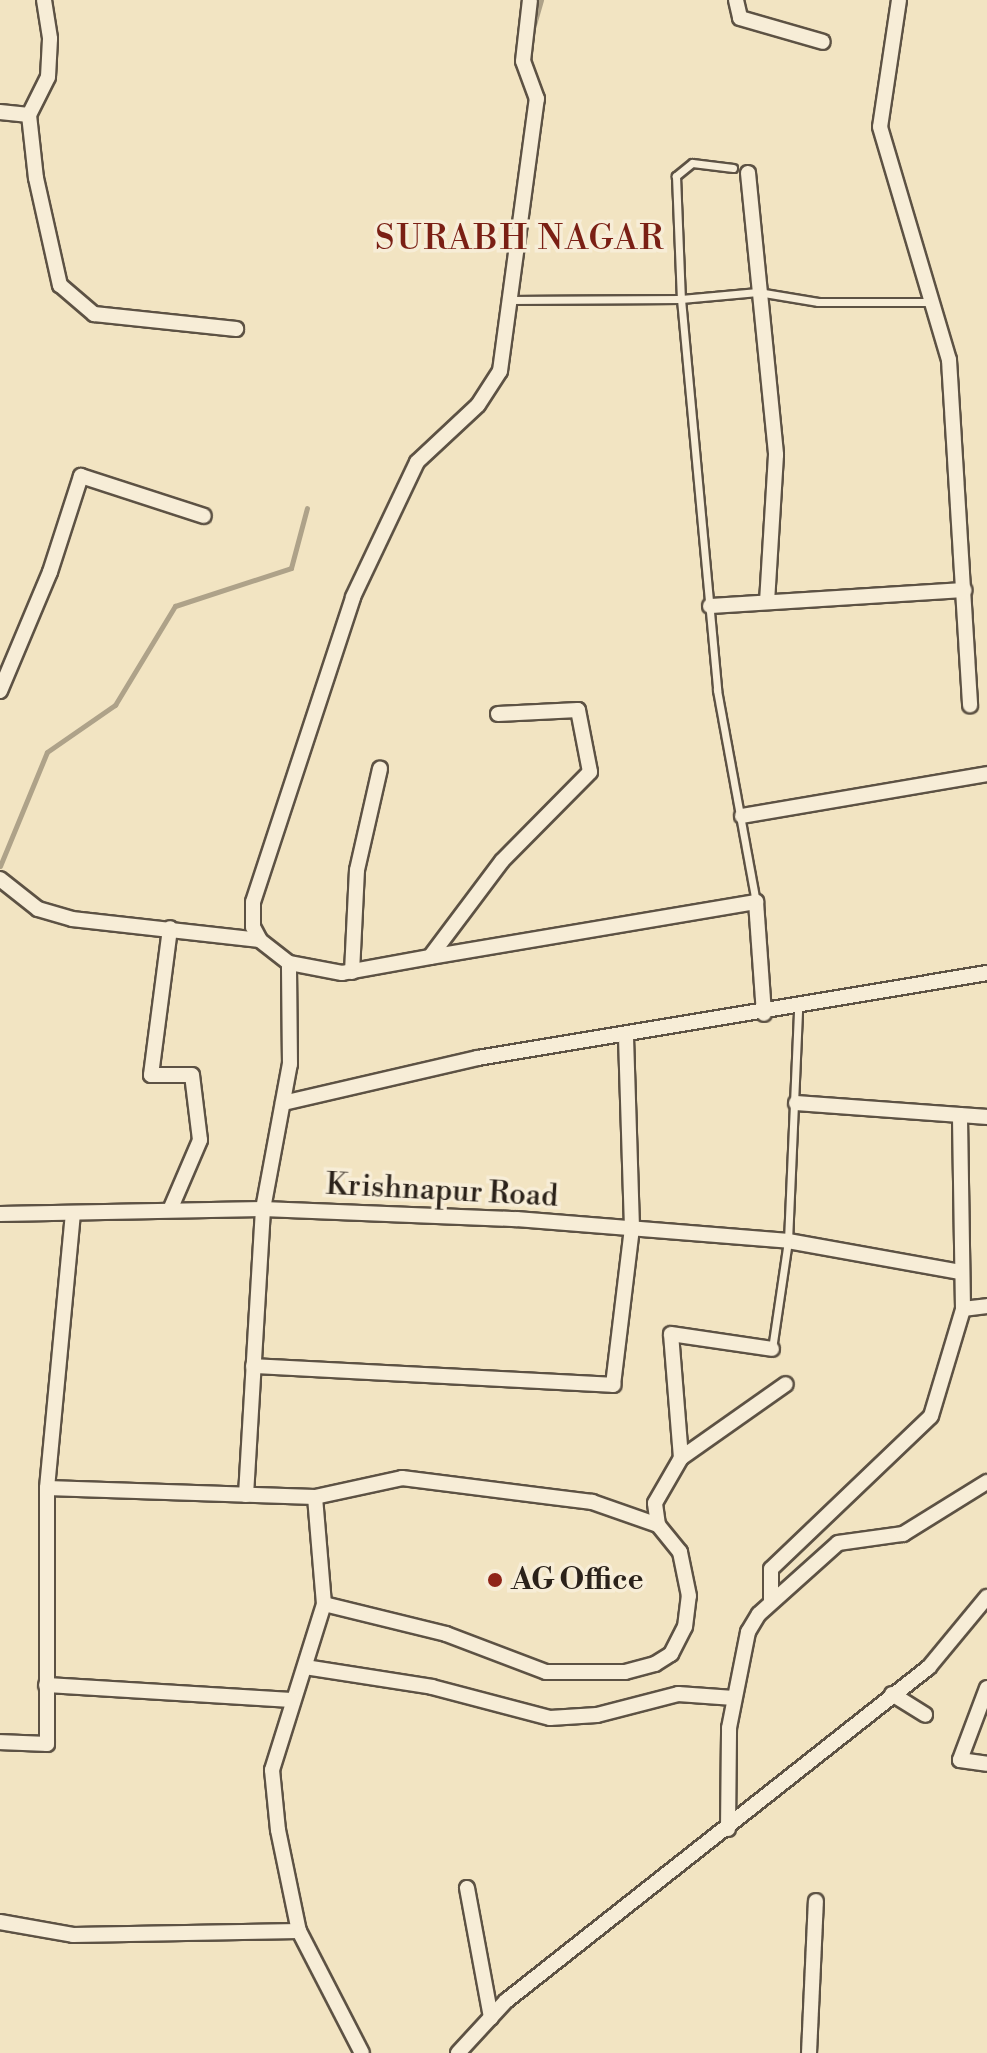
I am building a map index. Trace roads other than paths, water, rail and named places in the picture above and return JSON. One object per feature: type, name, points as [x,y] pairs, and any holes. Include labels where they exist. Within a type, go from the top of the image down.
[{"type":"street","points":[[44,0],[50,39],[48,77],[29,115],[36,178],[60,285],[74,301],[94,314],[236,329]]},
{"type":"street","points":[[530,0],[523,61],[537,99],[500,371],[478,405],[417,462],[353,597],[253,902],[253,927],[260,940],[289,963],[352,972],[756,902],[764,1014]]},
{"type":"street","points":[[736,0],[740,18],[823,42]]},
{"type":"street","points":[[899,0],[880,127],[949,360],[956,418],[970,705]]},
{"type":"street","points":[[0,112],[29,115]]},
{"type":"street","points":[[741,171],[776,455],[767,602]]},
{"type":"street","points":[[0,691],[50,572],[81,476],[204,516]]},
{"type":"street","points":[[710,606],[964,590]]},
{"type":"street","points":[[430,957],[502,861],[590,772],[578,710],[498,714]]},
{"type":"street","points":[[352,972],[357,870],[380,769]]},
{"type":"street","points":[[742,816],[987,774]]},
{"type":"street","points":[[0,879],[38,909],[72,919],[260,940]]},
{"type":"street","points":[[170,928],[151,1075],[192,1075],[200,1140],[170,1210]]},
{"type":"street","points":[[246,1495],[263,1209],[290,1064],[289,963]]},
{"type":"street","points":[[283,1103],[478,1058],[764,1014],[987,973]]},
{"type":"street","points":[[253,1366],[613,1385],[632,1228],[626,1035]]},
{"type":"street","points":[[796,1103],[987,1117]]},
{"type":"street","points":[[771,1602],[771,1569],[931,1416],[963,1309],[960,1272],[960,1115]]},
{"type":"street","name":"Krishnapur Road","points":[[0,1214],[263,1209],[632,1228],[788,1241],[879,1260],[960,1272]]},
{"type":"street","points":[[0,1742],[47,1744],[47,1488],[73,1214]]},
{"type":"street","points":[[963,1309],[987,1306]]},
{"type":"street","points":[[681,1458],[671,1334],[772,1349]]},
{"type":"street","points":[[324,1604],[446,1634],[546,1672],[625,1672],[671,1654],[685,1627],[689,1596],[680,1552],[658,1525],[655,1503],[681,1458],[786,1384]]},
{"type":"street","points":[[47,1488],[315,1497],[402,1478],[592,1502],[658,1525]]},
{"type":"street","points":[[728,1829],[734,1698],[748,1632],[771,1602],[838,1543],[903,1534],[987,1482]]},
{"type":"street","points":[[315,1497],[324,1604],[272,1770],[299,1931],[362,2053]]},
{"type":"street","points":[[458,2053],[491,2018],[728,1829],[810,1756],[929,1667],[987,1597]]},
{"type":"street","points":[[305,1667],[432,1687],[550,1718],[597,1715],[678,1694],[734,1698]]},
{"type":"street","points":[[46,1685],[293,1700]]},
{"type":"street","points":[[987,1688],[983,1708],[960,1760],[987,1764]]},
{"type":"street","points":[[892,1694],[925,1715]]},
{"type":"street","points":[[467,1888],[491,2018]]},
{"type":"street","points":[[809,2053],[816,1901]]},
{"type":"street","points":[[0,1922],[73,1935],[299,1931]]},
{"type":"lane","points":[[741,171],[692,163],[676,176],[681,299],[717,690],[756,902]]},
{"type":"lane","points":[[509,300],[681,299],[758,292],[818,302],[931,302]]},
{"type":"lane","points":[[772,1349],[788,1241],[798,1008]]},
{"type":"waterway","points":[[533,28],[541,0]]},
{"type":"waterway","points":[[0,866],[47,752],[115,705],[175,606],[291,568],[307,508]]},
{"type":"place","name":"AG Office","points":[[495,1580]]},
{"type":"district","name":"SURABH NAGAR","points":[[520,240]]}]
